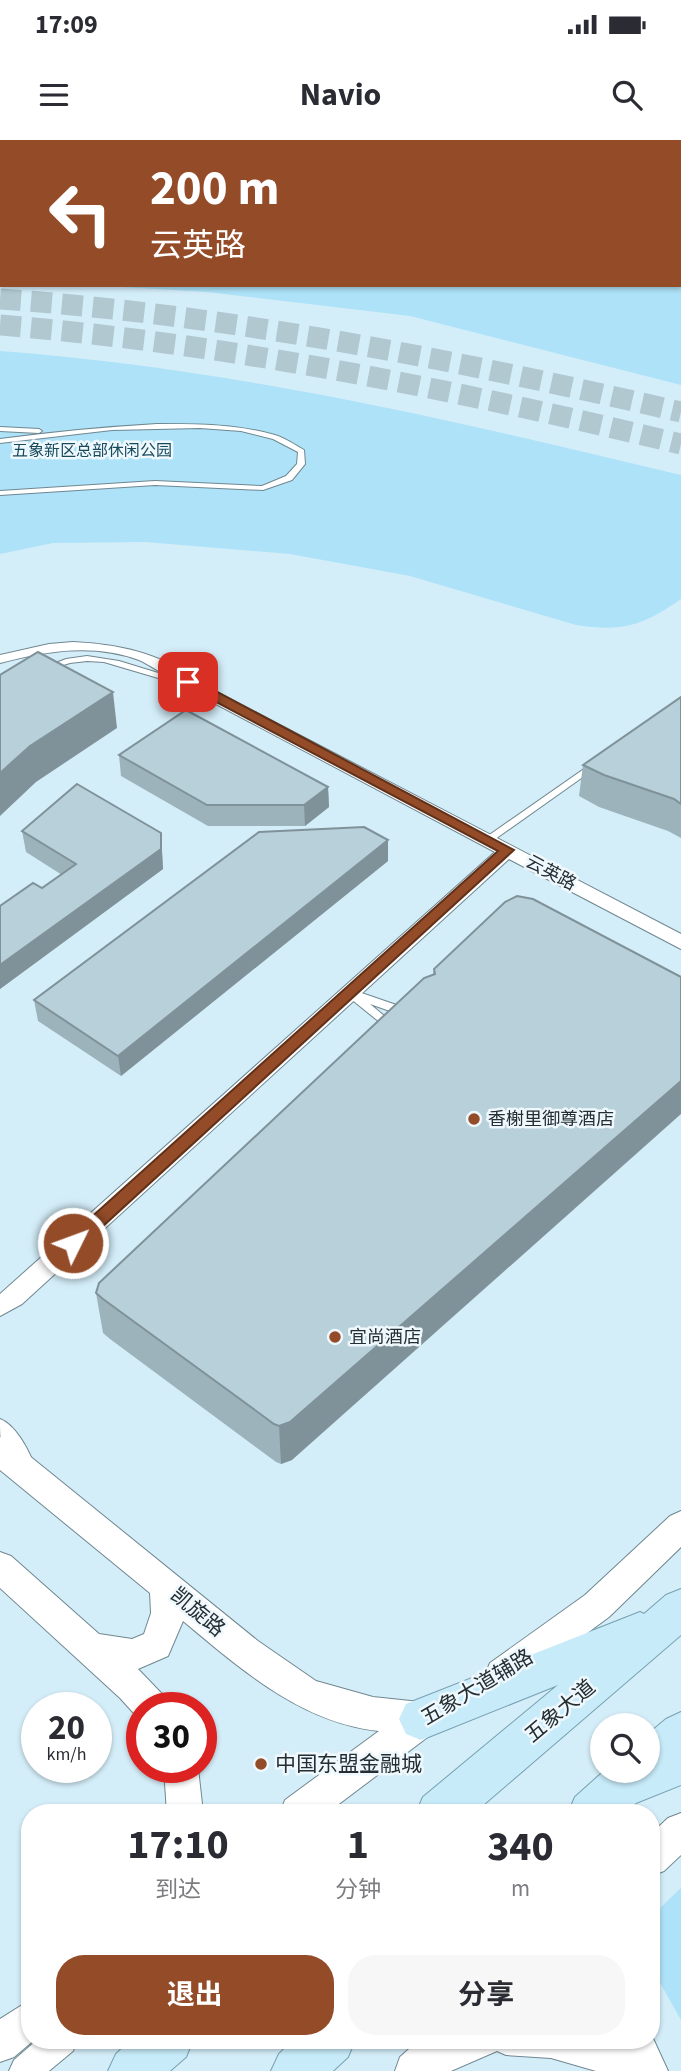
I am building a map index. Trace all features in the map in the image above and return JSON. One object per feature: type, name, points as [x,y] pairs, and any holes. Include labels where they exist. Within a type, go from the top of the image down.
[{"type":"main road","points":[[421,1719],[673,1615]]},
{"type":"main road","name":"五象大道","points":[[450,1804],[673,1615]]},
{"type":"main road","points":[[660,1752],[681,1734]]},
{"type":"main road","points":[[660,1770],[681,1763]]},
{"type":"main road","points":[[133,2071],[159,2049]]},
{"type":"main road","points":[[296,2071],[321,2049]]},
{"type":"street","name":"云英路","points":[[0,659],[29,649],[86,645],[111,648],[166,666],[188,682],[681,942]]},
{"type":"street","points":[[0,1321],[7,1301],[508,850]]},
{"type":"street","points":[[0,1430],[30,1475]]},
{"type":"street","name":"凯旋路","points":[[0,1451],[246,1652],[308,1695],[373,1714],[421,1719]]},
{"type":"street","name":"五象大道辅路","points":[[310,1804],[421,1719],[512,1670],[597,1606],[681,1526]]},
{"type":"street","points":[[0,1567],[136,1692]]},
{"type":"street","points":[[92,1649],[132,1655],[156,1645],[169,1612],[169,1597],[161,1581]]},
{"type":"street","points":[[182,1783],[184,1804]]},
{"type":"street","points":[[660,1850],[681,1831]]},
{"type":"street","points":[[0,2043],[21,2026]]},
{"type":"street","points":[[25,2071],[51,2049]]},
{"type":"street","points":[[415,2070],[438,2049]]},
{"type":"street","points":[[415,2070],[465,2049]]},
{"type":"street","points":[[573,2049],[651,2070]]},
{"type":"street","points":[[642,2049],[651,2070]]},
{"type":"lane","points":[[0,441],[177,425],[265,433],[287,440],[302,452],[301,464],[289,478],[263,488],[155,483],[0,493]]},
{"type":"lane","points":[[0,429],[66,433]]},
{"type":"lane","points":[[41,670],[69,659],[91,656],[129,665],[159,679],[188,682]]},
{"type":"lane","points":[[488,840],[601,759]]},
{"type":"lane","points":[[350,993],[414,1013]]},
{"type":"lane","points":[[350,993],[389,1024],[379,1033]]},
{"type":"green space","points":[[123,287],[681,287],[681,385],[410,316],[207,292]]},
{"type":"green space","name":"五象新区总部休闲公园","points":[[0,351],[86,359],[258,383],[513,435],[681,475],[681,599],[643,621],[607,628],[576,625],[410,576],[290,554],[145,542],[53,543],[0,554]]},
{"type":"green space","points":[[681,1888],[681,2020],[660,1983],[661,1907]]},
{"type":"building","points":[[38,652],[113,692],[30,746],[0,773],[0,675]]},
{"type":"building","points":[[681,697],[681,804],[583,765]]},
{"type":"building","points":[[186,710],[328,787],[304,805],[207,805],[119,755]]},
{"type":"building","points":[[77,784],[161,833],[161,849],[0,965],[0,906],[33,883],[42,888],[76,864],[22,831]]},
{"type":"building","points":[[364,827],[388,840],[118,1056],[34,1000],[259,832]]},
{"type":"building","points":[[517,896],[533,899],[681,977],[681,1081],[290,1422],[279,1426],[274,1424],[103,1299],[96,1293],[99,1283],[424,978],[435,974],[434,969],[505,902]]},
{"type":"tunnel","points":[[0,299],[172,316],[343,342],[681,412]]},
{"type":"tunnel","points":[[0,325],[172,344],[343,371],[512,405],[681,444]]},
{"type":"place","name":"香榭里御尊酒店","points":[[474,1119]]},
{"type":"place","name":"宜尚酒店","points":[[335,1337]]},
{"type":"place","name":"中国东盟金融城","points":[[261,1764]]},
{"type":"route","points":[[73,1243],[508,850],[188,682]]}]
